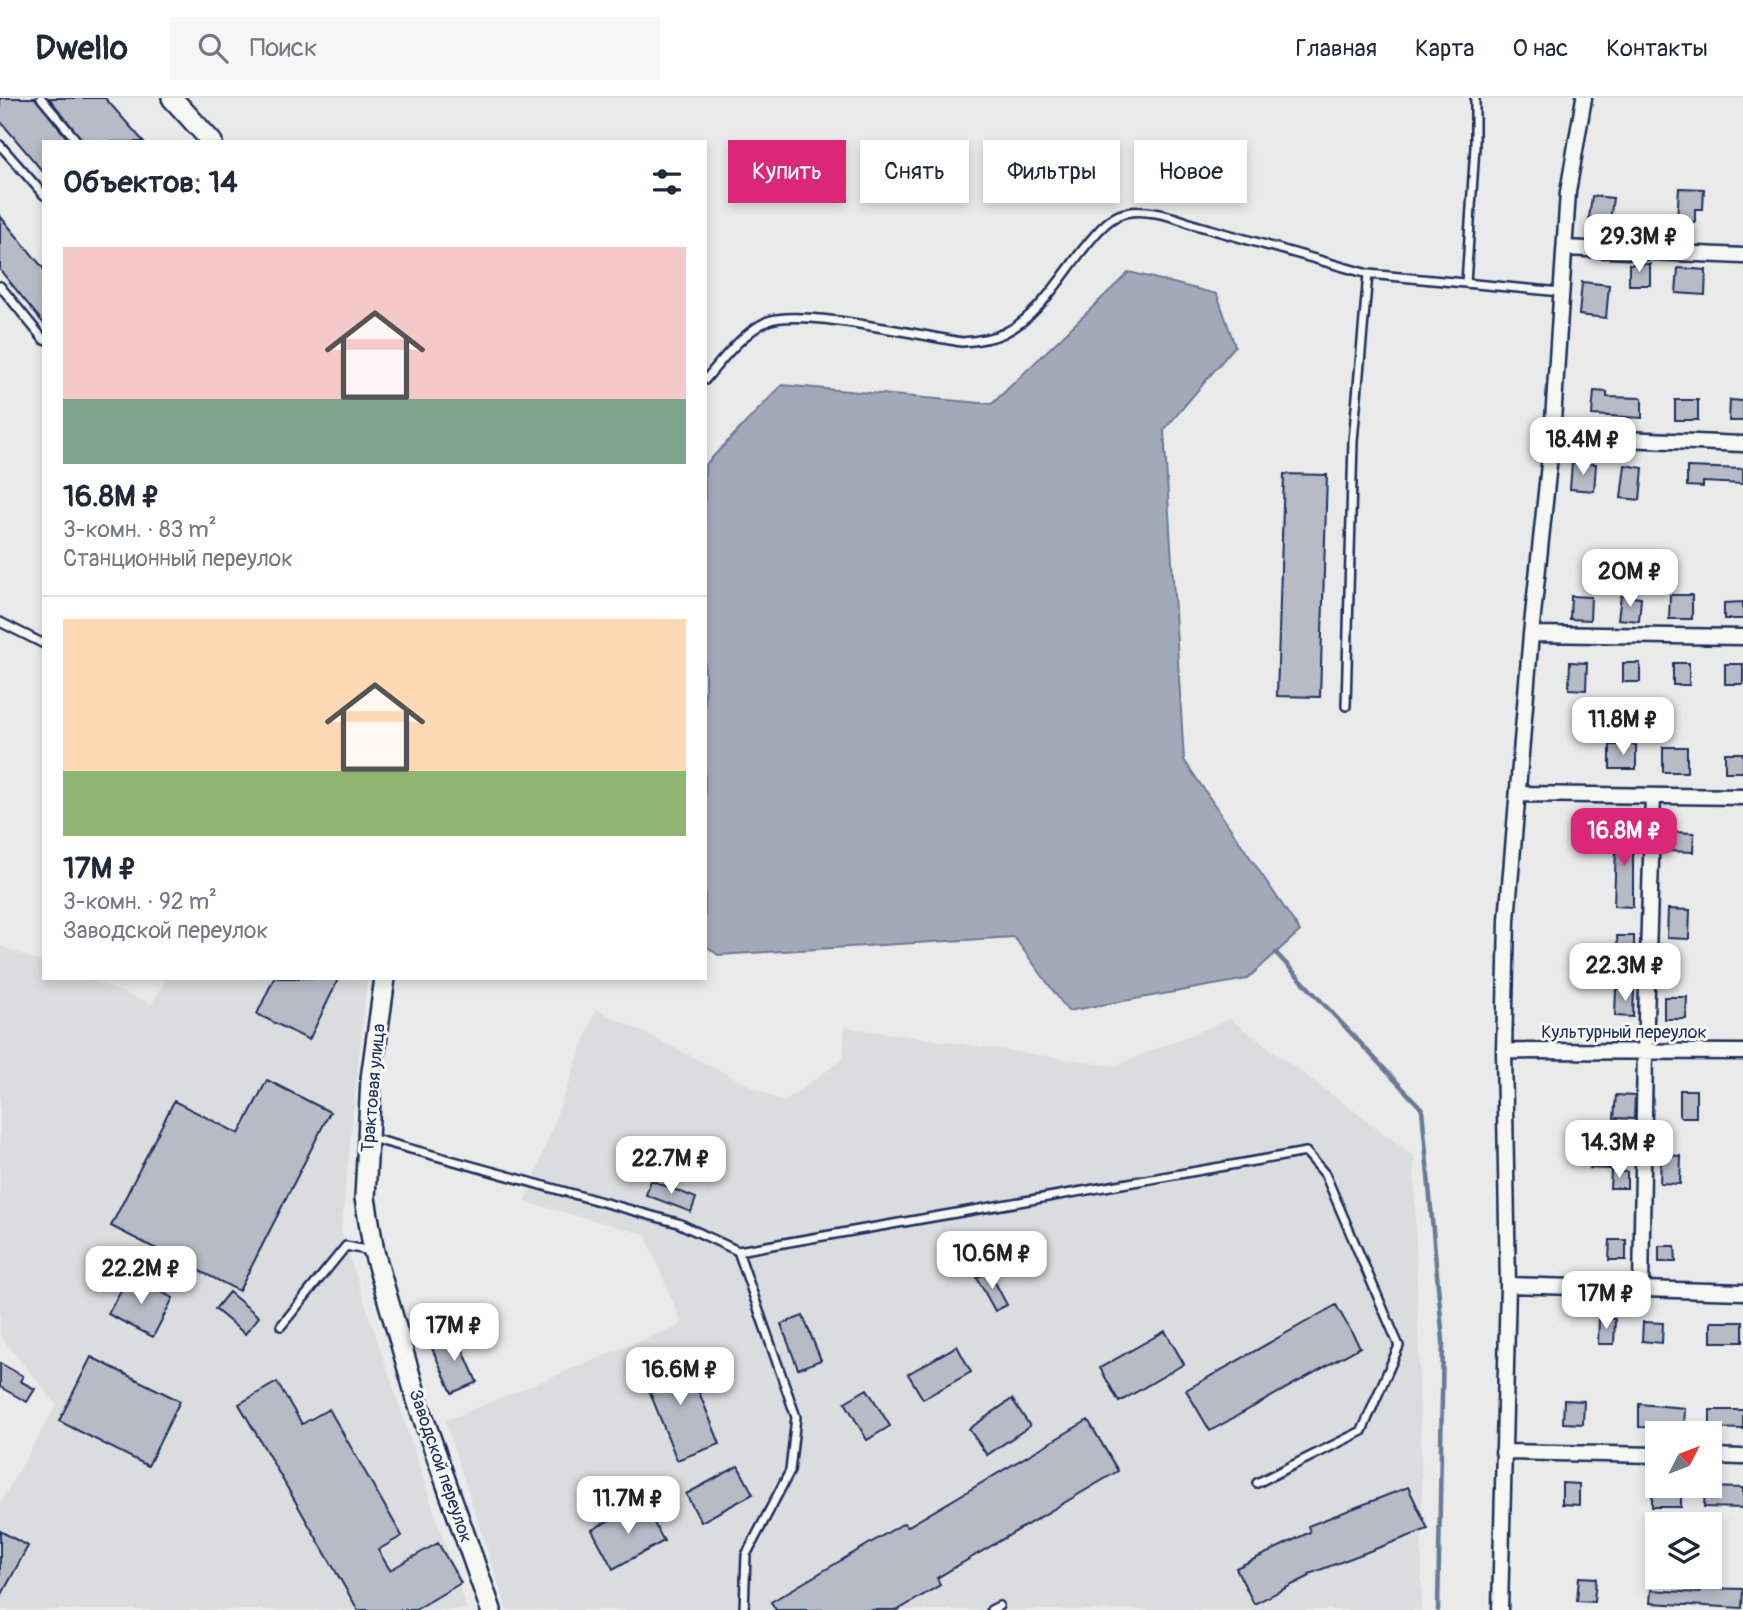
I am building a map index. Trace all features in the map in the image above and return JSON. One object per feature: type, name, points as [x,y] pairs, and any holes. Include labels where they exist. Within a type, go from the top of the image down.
[{"type":"street","points":[[172,98],[210,140]]},
{"type":"street","points":[[1507,1610],[1500,1610],[1508,1285],[1504,1051],[1507,920],[1531,634],[1552,436],[1568,192],[1584,98]]},
{"type":"street","points":[[1565,248],[1743,256]]},
{"type":"street","points":[[1552,436],[1743,444]]},
{"type":"street","points":[[1531,634],[1743,637]]},
{"type":"street","points":[[1518,794],[1743,797]]},
{"type":"street","points":[[1641,1288],[1653,796]]},
{"type":"street","name":"Трактовая улица","points":[[365,1198],[371,1079],[385,980]]},
{"type":"street","name":"Культурный переулок","points":[[1504,1051],[1743,1052]]},
{"type":"street","name":"Заводской переулок","points":[[365,1198],[374,1252],[418,1403],[491,1610]]},
{"type":"street","points":[[1508,1285],[1743,1292]]},
{"type":"street","points":[[1503,1452],[1645,1455]]},
{"type":"street","points":[[1722,1456],[1743,1457]]},
{"type":"lane","points":[[41,98],[76,140]]},
{"type":"lane","points":[[1465,283],[1475,147],[1475,98]]},
{"type":"lane","points":[[0,145],[42,193]]},
{"type":"lane","points":[[707,378],[727,354],[769,321],[819,319],[962,342],[982,340],[1004,333],[1026,318],[1095,234],[1119,215],[1146,212],[1167,214],[1368,274],[1562,292]]},
{"type":"lane","points":[[1346,706],[1353,441],[1368,274]]},
{"type":"lane","points":[[0,286],[42,338]]},
{"type":"lane","points":[[0,622],[42,643]]},
{"type":"lane","points":[[367,1137],[678,1223],[738,1251],[1306,1153],[1325,1174],[1399,1346],[1362,1431],[1258,1483]]},
{"type":"lane","points":[[281,1326],[346,1246],[374,1252]]},
{"type":"lane","points":[[738,1251],[796,1417],[790,1471],[746,1555],[744,1610]]},
{"type":"shaded area","points":[[0,946],[42,962],[42,980],[90,980],[152,1004],[165,980],[367,980],[341,1231],[467,1610],[0,1610],[0,1503],[57,1405],[0,1336]]},
{"type":"shaded area","points":[[596,1009],[783,1102],[843,1059],[845,1027],[1114,1066],[1230,1019],[1414,1156],[1422,1496],[1421,1610],[507,1610],[445,1421],[682,1324],[645,1234],[525,1202]]},
{"type":"water","points":[[1129,272],[1217,294],[1235,346],[1164,430],[1184,760],[1300,931],[1247,979],[1068,1011],[1014,937],[718,955],[707,947],[707,463],[782,385],[992,404]]},
{"type":"building","points":[[0,98],[35,98],[68,140],[42,140],[42,171],[0,121]]},
{"type":"building","points":[[49,98],[105,98],[142,140],[82,140]]},
{"type":"building","points":[[1679,188],[1704,189],[1703,209],[1695,209],[1695,222],[1677,221]]},
{"type":"building","points":[[1592,196],[1613,198],[1610,221],[1589,218]]},
{"type":"building","points":[[0,216],[42,267],[42,322],[0,270]]},
{"type":"building","points":[[1629,264],[1650,264],[1650,285],[1629,285]]},
{"type":"building","points":[[1678,268],[1706,270],[1705,295],[1676,293]]},
{"type":"building","points":[[1582,282],[1609,285],[1606,318],[1579,315]]},
{"type":"building","points":[[1594,391],[1607,392],[1607,397],[1642,398],[1642,418],[1592,415]]},
{"type":"building","points":[[1675,400],[1698,400],[1698,420],[1675,420]]},
{"type":"building","points":[[1730,400],[1743,401],[1743,421],[1729,421]]},
{"type":"building","points":[[1572,463],[1596,464],[1594,491],[1570,489]]},
{"type":"building","points":[[1625,465],[1643,468],[1640,500],[1621,498]]},
{"type":"building","points":[[1687,467],[1743,469],[1743,484],[1703,482],[1703,487],[1687,486]]},
{"type":"building","points":[[1284,474],[1327,475],[1320,697],[1277,696]]},
{"type":"building","points":[[1670,595],[1692,595],[1692,619],[1669,619]]},
{"type":"building","points":[[1571,596],[1591,597],[1590,620],[1570,619]]},
{"type":"building","points":[[1621,596],[1641,598],[1639,621],[1618,619]]},
{"type":"building","points":[[1743,602],[1743,619],[1724,619],[1724,603]]},
{"type":"building","points":[[1570,662],[1587,663],[1586,690],[1569,689]]},
{"type":"building","points":[[1623,663],[1640,663],[1640,682],[1623,682]]},
{"type":"building","points":[[1673,663],[1689,663],[1689,685],[1673,685]]},
{"type":"building","points":[[1725,664],[1743,664],[1743,684],[1725,684]]},
{"type":"building","points":[[1610,745],[1636,745],[1636,769],[1610,769]]},
{"type":"building","points":[[1663,747],[1687,747],[1687,772],[1663,772]]},
{"type":"building","points":[[1725,753],[1743,753],[1743,772],[1725,772]]},
{"type":"building","points":[[1633,829],[1633,907],[1614,906],[1616,846],[1613,846],[1612,830]]},
{"type":"building","points":[[1669,832],[1694,833],[1693,852],[1668,851]]},
{"type":"building","points":[[1668,909],[1690,910],[1689,939],[1667,938]]},
{"type":"building","points":[[1617,936],[1634,936],[1634,963],[1618,963]]},
{"type":"building","points":[[273,980],[338,980],[309,1040],[257,1014]]},
{"type":"building","points":[[1616,989],[1634,989],[1633,1017],[1615,1016]]},
{"type":"building","points":[[1664,997],[1687,997],[1686,1019],[1664,1019]]},
{"type":"building","points":[[267,1080],[330,1112],[239,1291],[111,1226],[174,1101],[239,1134]]},
{"type":"building","points":[[1680,1090],[1696,1090],[1696,1117],[1680,1117]]},
{"type":"building","points":[[1616,1095],[1635,1096],[1634,1119],[1614,1118]]},
{"type":"building","points":[[1591,1143],[1610,1144],[1610,1169],[1590,1168]]},
{"type":"building","points":[[1661,1155],[1681,1156],[1680,1184],[1660,1183]]},
{"type":"building","points":[[1611,1171],[1627,1172],[1627,1188],[1610,1188]]},
{"type":"building","points":[[651,1180],[696,1198],[691,1212],[646,1195]]},
{"type":"building","points":[[1610,1240],[1626,1240],[1626,1260],[1609,1260]]},
{"type":"building","points":[[1659,1246],[1675,1246],[1676,1262],[1659,1262]]},
{"type":"building","points":[[989,1271],[1007,1305],[995,1311],[977,1278]]},
{"type":"building","points":[[129,1275],[173,1298],[153,1337],[108,1314]]},
{"type":"building","points":[[229,1292],[259,1317],[245,1334],[215,1309]]},
{"type":"building","points":[[1336,1305],[1360,1347],[1210,1431],[1186,1390]]},
{"type":"building","points":[[803,1316],[821,1360],[798,1369],[781,1324]]},
{"type":"building","points":[[1599,1319],[1615,1319],[1614,1344],[1598,1344]]},
{"type":"building","points":[[1643,1322],[1663,1323],[1662,1343],[1642,1341]]},
{"type":"building","points":[[1711,1322],[1743,1322],[1743,1342],[1711,1342]]},
{"type":"building","points":[[1165,1331],[1184,1364],[1119,1402],[1100,1368]]},
{"type":"building","points":[[455,1332],[477,1382],[452,1393],[430,1344]]},
{"type":"building","points":[[957,1346],[971,1372],[923,1399],[908,1374]]},
{"type":"building","points":[[683,1353],[720,1444],[677,1460],[641,1370]]},
{"type":"building","points":[[91,1357],[180,1401],[148,1466],[59,1421]]},
{"type":"building","points":[[0,1363],[23,1376],[20,1381],[35,1389],[27,1402],[0,1387]]},
{"type":"building","points":[[277,1382],[302,1424],[329,1409],[402,1536],[378,1550],[390,1570],[438,1543],[461,1583],[415,1610],[358,1610],[239,1404]]},
{"type":"building","points":[[867,1389],[890,1426],[867,1440],[845,1402]]},
{"type":"building","points":[[1012,1399],[1030,1426],[987,1455],[969,1429]]},
{"type":"building","points":[[1564,1400],[1584,1401],[1583,1424],[1563,1423]]},
{"type":"building","points":[[1639,1404],[1685,1408],[1684,1421],[1645,1421],[1645,1427],[1639,1427]]},
{"type":"building","points":[[1710,1410],[1743,1410],[1743,1429],[1722,1428],[1722,1421],[1710,1421]]},
{"type":"building","points":[[1088,1420],[1118,1471],[937,1578],[940,1585],[898,1610],[776,1610],[771,1602],[904,1523],[907,1527]]},
{"type":"building","points":[[738,1466],[753,1494],[701,1522],[686,1494]]},
{"type":"building","points":[[1562,1483],[1579,1484],[1579,1505],[1562,1504]]},
{"type":"building","points":[[1408,1487],[1428,1529],[1309,1574],[1310,1576],[1254,1604],[1236,1568],[1310,1532],[1308,1526]]},
{"type":"building","points":[[1722,1487],[1743,1488],[1743,1508],[1704,1507],[1704,1498],[1722,1498]]},
{"type":"building","points":[[1652,1498],[1681,1498],[1681,1507],[1652,1507]]},
{"type":"building","points":[[642,1502],[664,1541],[613,1569],[592,1530]]},
{"type":"building","points":[[0,1531],[28,1546],[0,1598]]},
{"type":"building","points":[[1579,1577],[1596,1578],[1594,1602],[1577,1601]]},
{"type":"building","points":[[1700,1589],[1743,1589],[1742,1608],[1650,1603],[1651,1590],[1700,1593]]},
{"type":"waterway","points":[[1276,953],[1422,1109],[1443,1341],[1438,1610]]}]
